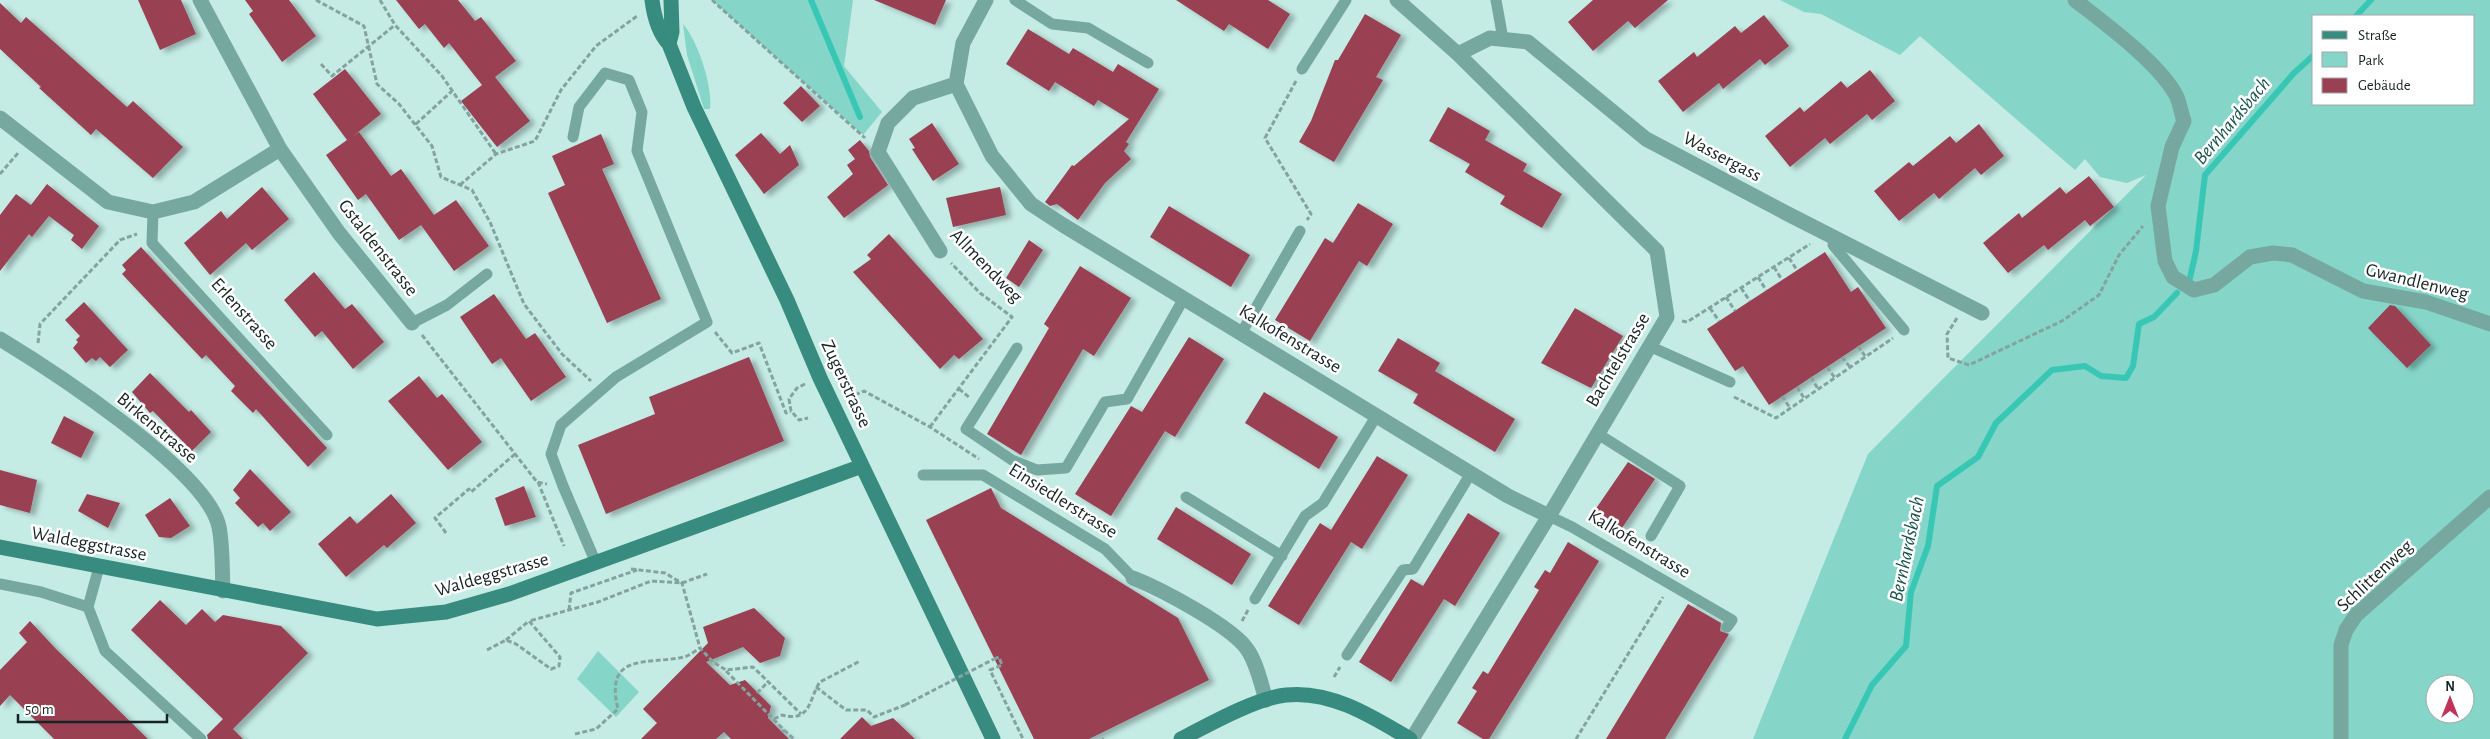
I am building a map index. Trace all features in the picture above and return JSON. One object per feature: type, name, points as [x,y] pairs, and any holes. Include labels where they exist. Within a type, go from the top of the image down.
[{"type":"street","name":"Gstaldenstrasse","points":[[200,0],[280,149],[339,233],[412,323]]},
{"type":"street","name":"Zugerstrasse","points":[[652,0],[654,13],[662,36],[669,44],[694,107],[787,300],[820,378],[993,739]]},
{"type":"street","name":"Zugerstrasse","points":[[669,44],[672,32],[671,0]]},
{"type":"street","points":[[878,152],[888,123],[913,98],[956,84],[963,43],[986,0]]},
{"type":"street","name":"Bachtelstrasse","points":[[1397,0],[1458,54],[1658,252],[1667,317],[1549,516],[1411,739]]},
{"type":"street","name":"Gwandlenweg","points":[[2074,0],[2102,21],[2155,68],[2176,95],[2184,121],[2172,147],[2158,206],[2164,261],[2173,277],[2194,290],[2214,285],[2250,258],[2273,253],[2292,256],[2363,291],[2426,302],[2490,324]]},
{"type":"street","name":"Wassergass","points":[[1458,54],[1490,38],[1528,42],[1646,139],[1834,242],[1982,313]]},
{"type":"street","name":"Kalkofenstrasse","points":[[956,84],[992,156],[1032,204],[1062,225],[1242,332],[1508,496],[1549,516]]},
{"type":"street","points":[[0,118],[108,202],[153,212],[194,202],[280,149]]},
{"type":"street","name":"Allmendweg","points":[[878,152],[940,252]]},
{"type":"street","name":"Birkenstrasse","points":[[0,339],[58,375],[170,461],[205,499],[218,523],[223,591]]},
{"type":"street","name":"Waldeggstrasse","points":[[0,547],[377,619],[446,612],[509,594],[862,466]]},
{"type":"street","name":"Schlittenweg","points":[[2341,739],[2341,645],[2346,630],[2356,615],[2490,497]]},
{"type":"street","name":"Einsiedlerstrasse","points":[[1133,578],[1162,590],[1238,638],[1248,650],[1266,700]]},
{"type":"street","points":[[1180,739],[1266,700],[1285,695],[1321,697],[1360,710],[1411,739]]},
{"type":"lane","points":[[1014,0],[1052,24],[1088,28],[1148,63]]},
{"type":"lane","points":[[1302,69],[1346,0]]},
{"type":"lane","points":[[1496,0],[1503,39]]},
{"type":"lane","points":[[573,137],[579,106],[605,73],[629,80],[642,112],[637,151],[707,322],[616,377],[561,425],[552,454],[563,486],[596,563]]},
{"type":"lane","name":"Erlenstrasse","points":[[153,212],[152,243],[327,435]]},
{"type":"lane","points":[[1242,332],[1300,231]]},
{"type":"lane","points":[[1834,242],[1904,330]]},
{"type":"lane","points":[[412,323],[447,306],[487,274]]},
{"type":"lane","points":[[1018,348],[966,428],[1012,460],[1021,464],[1037,470],[1066,468],[1105,402],[1128,399],[1184,298]]},
{"type":"lane","points":[[1649,346],[1730,382]]},
{"type":"lane","points":[[1255,599],[1305,516],[1323,503],[1377,415]]},
{"type":"lane","points":[[1598,434],[1680,486],[1651,536]]},
{"type":"lane","points":[[1347,655],[1403,570],[1413,568],[1471,473]]},
{"type":"lane","name":"Einsiedlerstrasse","points":[[923,475],[984,474],[1105,549],[1133,578]]},
{"type":"lane","points":[[1186,497],[1282,556]]},
{"type":"lane","name":"Kalkofenstrasse","points":[[1549,516],[1572,526],[1730,624]]},
{"type":"lane","points":[[99,566],[88,607],[105,651],[201,739]]},
{"type":"lane","points":[[0,584],[41,592],[88,607]]},
{"type":"path","points":[[316,0],[364,26],[378,84],[399,104],[432,146],[441,177],[472,190],[490,222],[524,304],[562,354],[600,390]]},
{"type":"path","points":[[380,0],[395,25],[442,76],[496,154]]},
{"type":"path","points":[[712,0],[798,75],[878,152]]},
{"type":"path","points":[[460,185],[496,154],[535,141],[561,90],[596,46],[640,14]]},
{"type":"path","points":[[321,64],[332,76],[395,25]]},
{"type":"path","points":[[1300,231],[1311,214],[1265,138],[1302,69]]},
{"type":"path","points":[[416,124],[452,91]]},
{"type":"path","points":[[0,174],[29,141]]},
{"type":"path","points":[[1966,305],[1947,334],[1948,358],[1969,365],[2062,321],[2099,295],[2119,255],[2158,206]]},
{"type":"path","points":[[36,361],[40,324],[120,240],[152,228]]},
{"type":"path","points":[[1667,317],[1688,322],[1819,239],[1826,247],[1834,242]]},
{"type":"path","name":"Allmendweg","points":[[930,427],[1012,317],[980,293],[940,252]]},
{"type":"path","points":[[1789,258],[1798,270]]},
{"type":"path","points":[[1774,267],[1782,280]]},
{"type":"path","points":[[1758,277],[1766,290]]},
{"type":"path","points":[[1741,288],[1750,301]]},
{"type":"path","points":[[1726,297],[1735,311]]},
{"type":"path","points":[[1710,308],[1719,321]]},
{"type":"path","points":[[707,322],[732,353],[759,344],[786,413],[791,411]]},
{"type":"path","name":"Gstaldenstrasse","points":[[412,323],[538,482],[564,546]]},
{"type":"path","points":[[1730,382],[1734,398],[1776,418],[1904,330]]},
{"type":"path","points":[[1858,346],[1865,356]]},
{"type":"path","points":[[1842,357],[1850,367]]},
{"type":"path","points":[[1827,367],[1835,378]]},
{"type":"path","points":[[1811,377],[1818,388]]},
{"type":"path","points":[[808,418],[799,420],[791,411],[788,399],[797,388],[820,378]]},
{"type":"path","points":[[1796,386],[1804,398]]},
{"type":"path","points":[[855,396],[864,391],[930,427],[989,466],[984,474]]},
{"type":"path","points":[[1782,396],[1790,408]]},
{"type":"path","points":[[446,533],[435,518],[515,454]]},
{"type":"path","points":[[538,482],[563,486]]},
{"type":"path","points":[[596,563],[665,573],[682,583],[700,648],[714,662],[726,670],[774,719],[783,731],[794,739]]},
{"type":"path","points":[[569,610],[571,593],[638,570]]},
{"type":"path","points":[[487,650],[506,640],[529,622],[598,602],[651,581],[682,583],[707,574]]},
{"type":"path","points":[[1576,739],[1666,592]]},
{"type":"path","points":[[506,640],[516,644],[551,670],[559,666],[560,657],[529,622]]},
{"type":"path","points":[[575,734],[596,729],[618,708],[614,692],[616,679],[631,663],[686,657],[700,648]]},
{"type":"path","points":[[816,687],[846,710],[867,710],[874,717],[905,704],[999,657],[1002,664],[990,670],[1023,739]]},
{"type":"path","points":[[774,719],[782,715],[801,714],[812,704],[816,687],[820,682],[860,660]]},
{"type":"path","points":[[726,670],[753,667],[801,714]]},
{"type":"path","points":[[1334,677],[1339,669]]},
{"type":"path","points":[[757,693],[768,682]]},
{"type":"green space","points":[[712,0],[853,0],[844,66],[882,112],[863,135]]},
{"type":"green space","points":[[1780,0],[2490,0],[2490,739],[1753,739],[1868,454],[2146,175],[2127,183],[2100,177],[2085,159],[2075,170],[1920,36],[1900,55],[1821,14],[1804,12]]},
{"type":"green space","points":[[683,24],[694,41],[707,77],[710,109],[704,109],[687,55]]},
{"type":"green space","points":[[598,651],[639,692],[616,717],[577,679]]},
{"type":"building","points":[[138,0],[181,0],[196,34],[160,50]]},
{"type":"building","points":[[245,0],[289,0],[316,36],[282,62],[249,14],[253,11]]},
{"type":"building","points":[[396,0],[458,0],[475,21],[481,17],[516,61],[495,77],[530,121],[497,147],[461,101],[482,85],[449,43],[444,48],[425,24],[419,29]]},
{"type":"building","points":[[874,0],[946,0],[935,25]]},
{"type":"building","points":[[1176,0],[1268,0],[1290,14],[1268,49],[1229,24],[1224,31]]},
{"type":"building","points":[[1593,0],[1668,0],[1635,28],[1628,21],[1593,51],[1568,22]]},
{"type":"building","points":[[0,3],[21,23],[26,17],[127,107],[133,101],[183,147],[153,178],[96,129],[91,135],[39,88],[41,87],[0,49]]},
{"type":"building","points":[[1365,14],[1401,35],[1376,77],[1383,80],[1334,162],[1299,142],[1311,121],[1335,60],[1338,60]]},
{"type":"building","points":[[1764,15],[1789,46],[1765,65],[1760,59],[1723,89],[1719,83],[1683,112],[1658,81],[1694,52],[1697,57],[1735,26],[1741,33]]},
{"type":"building","points":[[1028,29],[1069,54],[1073,48],[1113,72],[1118,64],[1159,89],[1126,142],[1129,144],[1124,151],[1131,159],[1105,183],[1078,220],[1057,204],[1050,206],[1045,202],[1072,165],[1074,166],[1129,119],[1098,100],[1094,106],[1055,82],[1049,91],[1006,64]]},
{"type":"building","points":[[345,69],[381,114],[352,137],[359,132],[391,176],[401,169],[434,215],[456,200],[489,246],[454,271],[421,225],[399,240],[366,194],[358,200],[326,155],[347,140],[313,94]]},
{"type":"building","points":[[1870,70],[1895,101],[1872,120],[1867,114],[1830,144],[1825,138],[1790,167],[1765,136],[1800,107],[1804,112],[1841,81],[1847,88]]},
{"type":"building","points":[[801,86],[820,106],[802,122],[783,103]]},
{"type":"building","points":[[1448,107],[1490,131],[1485,140],[1527,164],[1523,171],[1562,194],[1542,228],[1500,204],[1505,196],[1465,172],[1470,164],[1429,141]]},
{"type":"building","points":[[932,123],[959,164],[933,181],[912,149],[915,148],[909,139]]},
{"type":"building","points":[[1979,124],[2004,156],[1981,175],[1975,168],[1939,199],[1934,193],[1899,221],[1874,191],[1909,162],[1913,166],[1950,136],[1956,143]]},
{"type":"building","points":[[761,133],[780,154],[790,145],[799,165],[764,194],[735,155]]},
{"type":"building","points":[[601,134],[614,164],[602,169],[661,299],[607,323],[548,193],[565,185],[552,156]]},
{"type":"building","points":[[860,140],[869,151],[870,157],[888,185],[844,218],[827,197],[853,174],[847,165],[855,159],[848,150]]},
{"type":"building","points":[[2089,176],[2114,207],[2090,226],[2085,220],[2048,250],[2044,245],[2008,273],[1983,243],[2019,213],[2022,218],[2060,187],[2066,194]]},
{"type":"building","points":[[47,184],[99,226],[82,249],[71,240],[74,235],[49,216],[32,237],[29,234],[0,271],[0,215],[16,194],[31,205]]},
{"type":"building","points":[[262,187],[289,219],[252,250],[246,243],[210,275],[184,243],[221,211],[227,219]]},
{"type":"building","points":[[1000,187],[1006,215],[953,227],[946,198]]},
{"type":"building","points":[[1358,203],[1393,224],[1367,266],[1359,261],[1310,341],[1275,320],[1325,238],[1333,243]]},
{"type":"building","points":[[1169,206],[1250,255],[1231,287],[1150,237]]},
{"type":"building","points":[[889,234],[983,339],[959,359],[954,355],[940,369],[853,272],[871,259],[867,255]]},
{"type":"building","points":[[1029,240],[1043,250],[1019,287],[1006,278]]},
{"type":"building","points":[[141,247],[327,448],[308,467],[256,409],[253,413],[231,391],[235,386],[206,355],[202,359],[122,274],[126,270],[122,265]]},
{"type":"building","points":[[1825,252],[1851,292],[1858,287],[1886,328],[1769,405],[1743,366],[1735,371],[1707,329]]},
{"type":"building","points":[[1080,266],[1131,298],[1094,356],[1083,349],[1021,455],[987,434],[1049,328],[1044,324]]},
{"type":"building","points":[[314,272],[345,309],[352,304],[384,342],[353,369],[322,331],[315,337],[284,300]]},
{"type":"building","points":[[494,294],[526,339],[535,333],[566,377],[531,401],[501,358],[492,364],[460,317]]},
{"type":"building","points":[[84,302],[128,350],[110,367],[100,357],[96,361],[92,358],[86,363],[73,348],[80,336],[65,320]]},
{"type":"building","points":[[2390,305],[2395,306],[2431,345],[2407,368],[2368,328]]},
{"type":"building","points":[[1575,308],[1623,336],[1591,388],[1541,363]]},
{"type":"building","points":[[1189,337],[1224,359],[1175,437],[1165,431],[1111,516],[1075,494],[1131,406],[1142,412]]},
{"type":"building","points":[[1398,338],[1440,363],[1435,371],[1515,419],[1495,452],[1413,403],[1418,394],[1378,371]]},
{"type":"building","points":[[749,357],[784,441],[606,514],[578,445],[655,414],[649,397]]},
{"type":"building","points":[[150,373],[189,412],[191,410],[211,432],[192,451],[153,411],[150,413],[132,392]]},
{"type":"building","points":[[419,376],[437,398],[442,394],[482,442],[448,470],[388,401]]},
{"type":"building","points":[[1264,392],[1338,437],[1319,469],[1245,423]]},
{"type":"building","points":[[64,416],[94,432],[81,458],[51,443]]},
{"type":"building","points":[[1377,456],[1408,475],[1362,549],[1351,542],[1299,625],[1268,606],[1320,523],[1331,530]]},
{"type":"building","points":[[1628,462],[1655,479],[1622,528],[1595,510]]},
{"type":"building","points":[[250,469],[291,512],[270,531],[263,523],[258,527],[235,503],[240,498],[233,490]]},
{"type":"building","points":[[0,470],[37,480],[30,513],[0,505]]},
{"type":"building","points":[[524,486],[536,517],[505,526],[495,498]]},
{"type":"building","points":[[991,488],[1001,508],[1178,618],[1209,680],[1089,739],[1034,739],[926,520]]},
{"type":"building","points":[[87,494],[120,503],[108,528],[78,511]]},
{"type":"building","points":[[391,494],[416,523],[387,548],[384,545],[346,577],[318,544],[350,516],[357,524]]},
{"type":"building","points":[[170,498],[190,526],[171,538],[159,537],[145,515]]},
{"type":"building","points":[[1176,507],[1251,554],[1232,585],[1157,539]]},
{"type":"building","points":[[1468,513],[1500,533],[1455,606],[1444,599],[1391,682],[1359,662],[1411,579],[1423,586]]},
{"type":"building","points":[[1568,542],[1599,561],[1489,739],[1483,739],[1457,723],[1477,691],[1472,688],[1483,671],[1488,674],[1539,590],[1534,587],[1545,570],[1550,573]]},
{"type":"building","points":[[160,600],[186,625],[202,609],[215,622],[223,615],[281,626],[308,653],[233,729],[243,739],[208,739],[207,735],[223,719],[131,630]]},
{"type":"building","points":[[1688,604],[1721,623],[1720,631],[1729,634],[1665,739],[1606,739]]},
{"type":"building","points":[[754,608],[785,638],[780,656],[760,663],[743,647],[706,662],[730,685],[745,680],[771,706],[768,718],[789,739],[731,739],[724,732],[716,739],[641,739],[657,723],[643,709],[708,643],[703,627]]},
{"type":"building","points":[[30,621],[148,739],[54,739],[10,695],[0,706],[0,670],[27,642],[19,633]]},
{"type":"building","points":[[862,717],[871,726],[893,718],[915,739],[840,739]]},
{"type":"waterway","points":[[811,0],[860,117]]},
{"type":"waterway","name":"Bernhardsbach","points":[[2357,15],[2371,0]]},
{"type":"waterway","name":"Bernhardsbach","points":[[2190,278],[2196,251],[2205,175],[2294,73],[2312,57]]},
{"type":"waterway","name":"Bernhardsbach","points":[[1845,739],[1872,685],[1906,646],[1911,592],[1928,546],[1937,486],[1978,457],[1996,423],[2052,370],[2085,366],[2101,376],[2126,378],[2133,366],[2139,324],[2154,317],[2177,293]]}]
